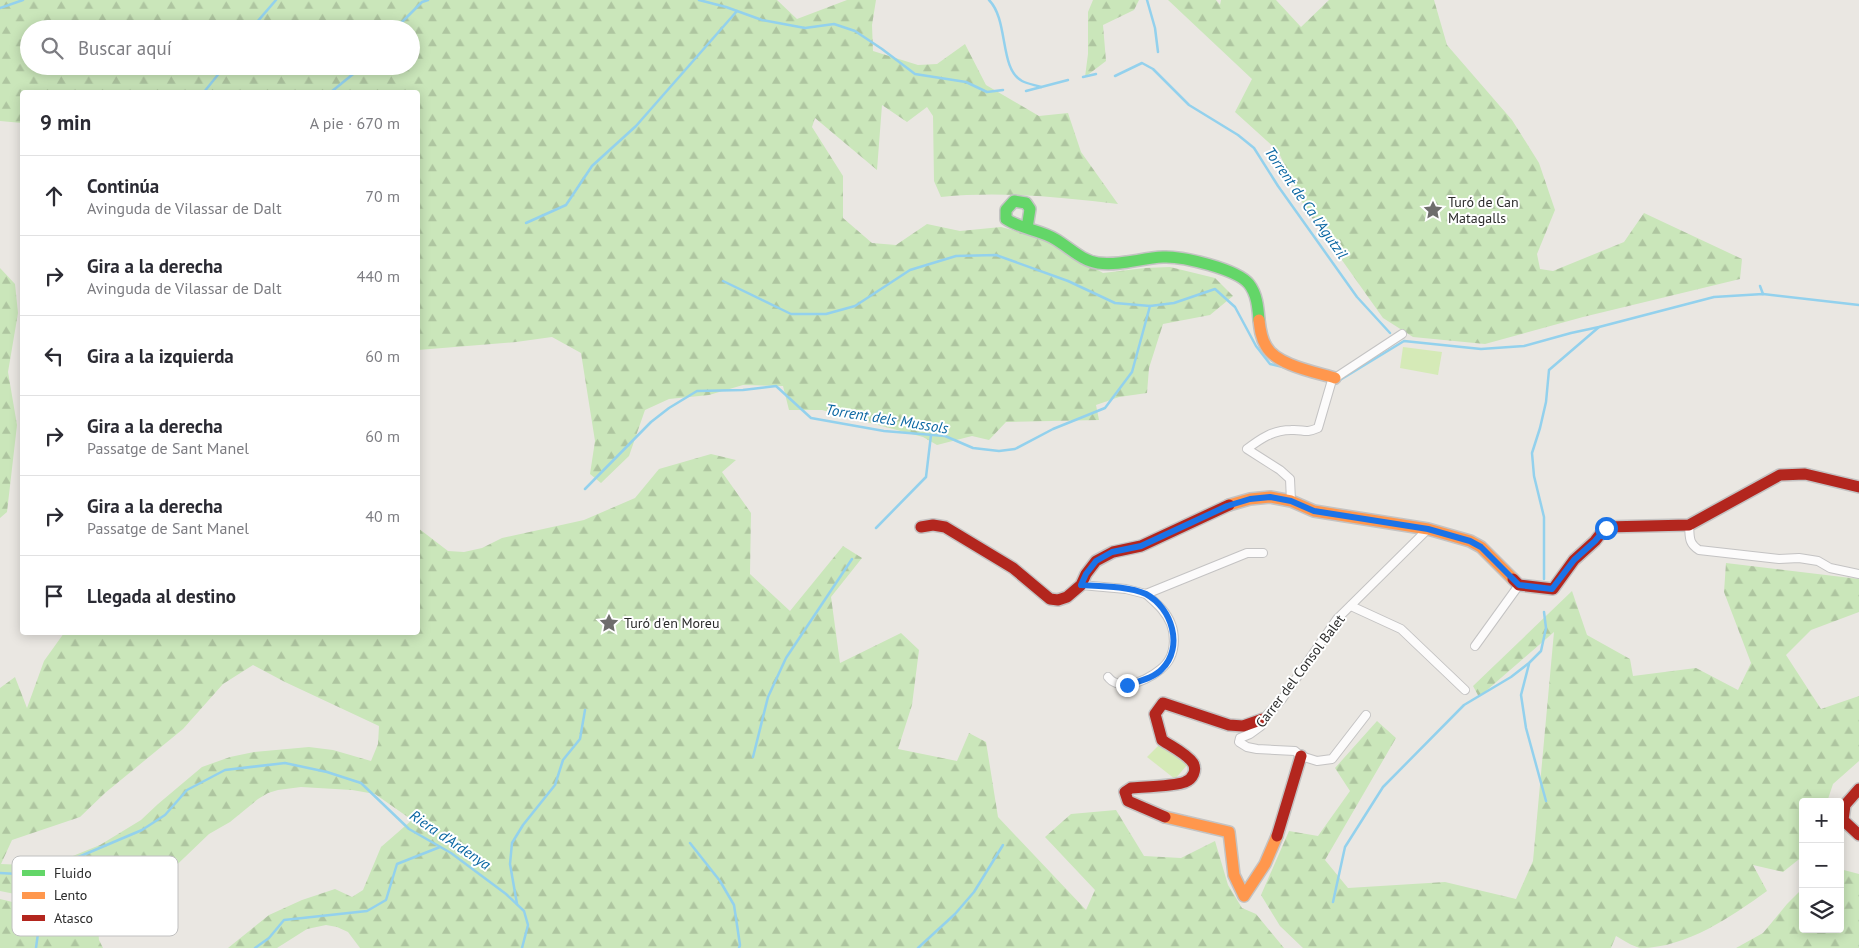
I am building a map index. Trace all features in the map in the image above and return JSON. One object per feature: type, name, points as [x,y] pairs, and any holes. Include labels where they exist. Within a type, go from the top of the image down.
[{"type":"street","points":[[1027,228],[1051,237],[1082,257],[1097,263],[1126,264],[1174,257],[1241,276],[1249,282],[1254,293],[1259,307],[1262,335],[1265,344],[1273,355],[1297,366],[1335,378]]},
{"type":"street","points":[[1291,501],[1290,479],[1280,470],[1247,449],[1266,435],[1291,430],[1308,432],[1318,428],[1332,380],[1402,334]]},
{"type":"street","points":[[921,527],[945,526],[1013,568],[1050,599],[1058,600],[1067,597],[1081,585],[1086,574],[1096,561],[1112,552],[1141,546],[1227,506],[1250,499],[1270,497],[1291,501],[1314,511],[1428,529],[1470,541],[1481,547],[1519,585],[1552,589],[1574,560],[1606,528],[1689,525],[1780,475],[1805,474],[1859,487]]},
{"type":"street","points":[[1689,525],[1692,546],[1699,550],[1779,559],[1798,558],[1818,561],[1830,568],[1859,574]]},
{"type":"street","name":"Carrer del Consol Balet","points":[[1301,756],[1295,751],[1247,747],[1240,743],[1240,738],[1261,726],[1264,719],[1282,699],[1291,683],[1337,619],[1428,529]]},
{"type":"street","points":[[1146,594],[1248,552],[1263,553]]},
{"type":"street","points":[[1081,585],[1126,589],[1146,594],[1160,607],[1170,622],[1174,640],[1170,658],[1161,670],[1146,679],[1127,685],[1114,683],[1108,677]]},
{"type":"street","points":[[1475,646],[1519,585]]},
{"type":"street","points":[[1351,606],[1401,629],[1465,690]]},
{"type":"street","points":[[1264,719],[1243,726],[1229,724],[1163,703],[1155,714],[1162,740],[1189,759],[1195,765],[1196,772],[1192,778],[1185,782],[1131,788],[1125,792],[1128,801],[1168,819],[1229,832],[1231,836],[1230,850],[1235,885],[1244,896],[1256,881],[1278,834],[1301,756],[1317,761],[1332,759],[1366,715]]},
{"type":"street","points":[[1859,789],[1845,805],[1843,820],[1859,835]]},
{"type":"green space","points":[[0,0],[777,0],[797,19],[847,0],[876,0],[872,25],[873,51],[918,65],[937,64],[965,44],[986,85],[1039,116],[1068,113],[1081,152],[1118,204],[1052,197],[1007,195],[941,197],[934,181],[933,116],[927,107],[907,122],[882,105],[877,170],[815,118],[812,127],[843,176],[843,218],[872,243],[896,245],[927,224],[960,231],[1001,227],[1043,238],[1103,273],[1170,267],[1215,278],[1233,296],[1210,315],[1163,324],[1149,368],[1147,393],[1119,397],[1096,405],[1099,420],[1006,422],[989,440],[972,436],[937,445],[923,437],[822,410],[789,410],[783,386],[743,385],[709,395],[669,399],[645,410],[629,456],[601,483],[590,474],[595,441],[581,353],[552,337],[420,350],[420,90],[20,90],[20,123],[0,121]]},
{"type":"green space","points":[[1093,0],[1139,0],[1134,10],[1103,25],[1106,61],[1085,77],[1088,54],[1088,12]]},
{"type":"green space","points":[[1168,0],[1216,0],[1220,5],[1221,0],[1276,0],[1301,27],[1329,0],[1434,0],[1447,45],[1512,120],[1539,163],[1555,210],[1537,254],[1540,269],[1553,271],[1624,242],[1644,213],[1742,259],[1740,279],[1583,317],[1485,344],[1413,337],[1383,318],[1305,208],[1278,151],[1235,112],[1252,79]]},
{"type":"green space","points":[[0,268],[15,284],[18,313],[8,372],[17,425],[7,512],[0,518]]},
{"type":"green space","points":[[1403,347],[1442,352],[1438,375],[1400,368]]},
{"type":"green space","points":[[711,454],[736,460],[722,472],[751,513],[750,574],[790,611],[843,546],[862,558],[831,597],[840,663],[901,633],[919,650],[912,705],[898,749],[957,761],[969,733],[986,742],[998,817],[1086,910],[1095,890],[1045,837],[1071,814],[1116,810],[1144,856],[1181,858],[1215,841],[1228,885],[1242,908],[1256,914],[1284,948],[360,948],[348,932],[326,925],[307,929],[277,948],[228,948],[269,915],[302,900],[335,889],[352,897],[363,890],[381,847],[412,820],[375,794],[352,790],[301,787],[278,790],[258,799],[230,822],[209,834],[178,864],[178,856],[73,856],[100,845],[141,820],[202,767],[230,757],[254,752],[309,747],[333,750],[371,761],[378,744],[379,726],[253,665],[223,684],[183,729],[105,793],[80,817],[12,840],[1,864],[12,864],[12,893],[0,891],[0,688],[15,677],[27,708],[44,661],[63,635],[420,635],[420,530],[448,551],[464,552],[482,548],[502,538],[584,520],[635,498],[659,469]]},
{"type":"green space","points":[[1726,563],[1859,579],[1859,612],[1811,630],[1786,655],[1821,709],[1859,696],[1859,761],[1833,784],[1828,798],[1799,798],[1799,859],[1783,872],[1753,865],[1767,891],[1708,929],[1692,937],[1658,947],[1640,948],[1616,936],[1611,948],[1303,948],[1280,926],[1261,895],[1289,831],[1318,836],[1350,791],[1335,768],[1377,721],[1396,738],[1325,860],[1348,888],[1445,882],[1516,899],[1533,861],[1554,632],[1479,697],[1473,686],[1572,591],[1587,635],[1630,659],[1633,676],[1696,668],[1738,690],[1751,663],[1724,592]]},
{"type":"green space","points":[[1160,744],[1187,765],[1175,779],[1147,757]]},
{"type":"green space","points":[[1844,870],[1859,874],[1859,948],[1736,948],[1763,933],[1799,892],[1799,933],[1844,933]]},
{"type":"green space","points":[[0,899],[12,902],[12,936],[99,936],[103,948],[0,948]]},
{"type":"waterway","points":[[0,8],[23,0]]},
{"type":"waterway","points":[[259,20],[276,0]]},
{"type":"waterway","points":[[404,20],[422,2],[428,0]]},
{"type":"waterway","name":"Torrent de Ca l'Agutzil","points":[[699,0],[762,20],[805,28],[834,24],[855,31],[915,74],[966,82],[987,92],[1003,90]]},
{"type":"waterway","points":[[989,0],[999,19],[1010,66],[1015,75],[1022,81],[1041,87]]},
{"type":"waterway","points":[[1147,0],[1155,28],[1158,52]]},
{"type":"waterway","points":[[526,223],[566,205],[592,166],[636,126],[737,11]]},
{"type":"waterway","name":"Torrent de Ca l'Agutzil","points":[[1115,76],[1142,63],[1153,69],[1189,105],[1238,135],[1254,148],[1278,186],[1357,297],[1390,333]]},
{"type":"waterway","name":"Torrent de Ca l'Agutzil","points":[[1083,77],[1096,74]]},
{"type":"waterway","points":[[206,90],[218,75]]},
{"type":"waterway","points":[[333,90],[352,75]]},
{"type":"waterway","name":"Torrent de Ca l'Agutzil","points":[[1026,91],[1068,80]]},
{"type":"waterway","points":[[723,281],[791,314],[826,314],[855,306],[910,270],[956,256],[996,255],[1068,281],[1115,303],[1150,306]]},
{"type":"waterway","points":[[1760,286],[1763,294]]},
{"type":"waterway","name":"Torrent dels Mussols","points":[[585,489],[651,422],[669,408],[697,391],[743,390],[776,386],[811,418],[884,431],[945,436],[973,448],[999,451],[1015,449],[1053,429],[1105,408],[1132,372],[1150,306],[1174,303],[1215,289],[1235,307],[1256,346],[1270,364],[1287,368]]},
{"type":"waterway","name":"Torrent de Ca l'Agutzil","points":[[1340,380],[1404,341],[1481,349],[1524,346],[1714,297],[1763,294],[1859,305]]},
{"type":"waterway","points":[[1544,579],[1544,517],[1534,476],[1532,453],[1546,402],[1549,370],[1599,327]]},
{"type":"waterway","points":[[876,528],[926,477],[931,435]]},
{"type":"waterway","points":[[753,757],[768,697],[786,658],[852,559]]},
{"type":"waterway","points":[[1333,902],[1345,847],[1383,787],[1464,705],[1511,677],[1541,651],[1546,628],[1544,612]]},
{"type":"waterway","points":[[1529,664],[1521,695],[1526,728],[1546,801]]},
{"type":"waterway","points":[[517,904],[510,864],[512,843],[523,825],[555,785],[563,760],[580,739],[585,710]]},
{"type":"waterway","name":"Riera d'Ardenya","points":[[81,856],[142,830],[165,815],[187,790],[225,770],[285,763],[327,772],[361,783],[409,829],[451,853],[506,894],[524,911],[528,925],[522,948]]},
{"type":"waterway","points":[[690,843],[720,881],[734,905],[739,948]]},
{"type":"waterway","points":[[918,948],[955,914],[974,892],[1003,845]]},
{"type":"waterway","points":[[255,948],[269,938],[284,920],[367,911],[386,900],[397,864],[440,847]]},
{"type":"waterway","name":"Riera d'Ardenya","points":[[0,873],[12,874]]},
{"type":"waterway","points":[[36,948],[38,936]]},
{"type":"traffic: fast","points":[[1027,228],[1030,209],[1026,203],[1014,201],[1006,210],[1006,219],[1018,225],[1049,236],[1092,262],[1106,264],[1172,257],[1209,264],[1233,273],[1243,278],[1252,288],[1258,306],[1259,320]]},
{"type":"traffic: slow","points":[[1259,320],[1264,343],[1271,353],[1297,367],[1335,378]]},
{"type":"traffic: slow","points":[[1229,505],[1250,499],[1270,497],[1291,501],[1314,511],[1428,529],[1470,541],[1481,547],[1513,579]]},
{"type":"traffic: slow","points":[[1165,817],[1229,832],[1234,875],[1244,896],[1265,864],[1277,836]]},
{"type":"traffic: jam","points":[[1513,579],[1519,585],[1553,589],[1574,560],[1595,541],[1606,527],[1689,525],[1780,475],[1805,474],[1859,487]]},
{"type":"traffic: jam","points":[[921,527],[933,525],[945,527],[1013,568],[1050,599],[1058,600],[1067,597],[1081,585],[1086,574],[1096,561],[1113,552],[1141,546],[1229,505]]},
{"type":"traffic: jam","points":[[1165,817],[1128,801],[1125,792],[1131,788],[1181,783],[1188,781],[1194,774],[1195,768],[1190,759],[1162,740],[1155,714],[1163,703],[1229,725],[1243,726],[1263,719]]},
{"type":"traffic: jam","points":[[1277,836],[1301,756]]},
{"type":"traffic: jam","points":[[1859,789],[1845,805],[1843,820],[1859,835]]},
{"type":"place","name":"Turó de Can Matagalls","points":[[1433,210]]},
{"type":"place","name":"Turó d'en Moreu","points":[[609,623]]},
{"type":"route","points":[[1127,685],[1146,679],[1161,670],[1170,658],[1174,646],[1174,634],[1170,622],[1160,607],[1146,594],[1126,589],[1081,585],[1086,574],[1096,561],[1112,552],[1141,546],[1227,506],[1250,499],[1270,497],[1291,501],[1314,511],[1428,529],[1470,541],[1481,547],[1519,585],[1552,589],[1574,560],[1606,528]]}]
